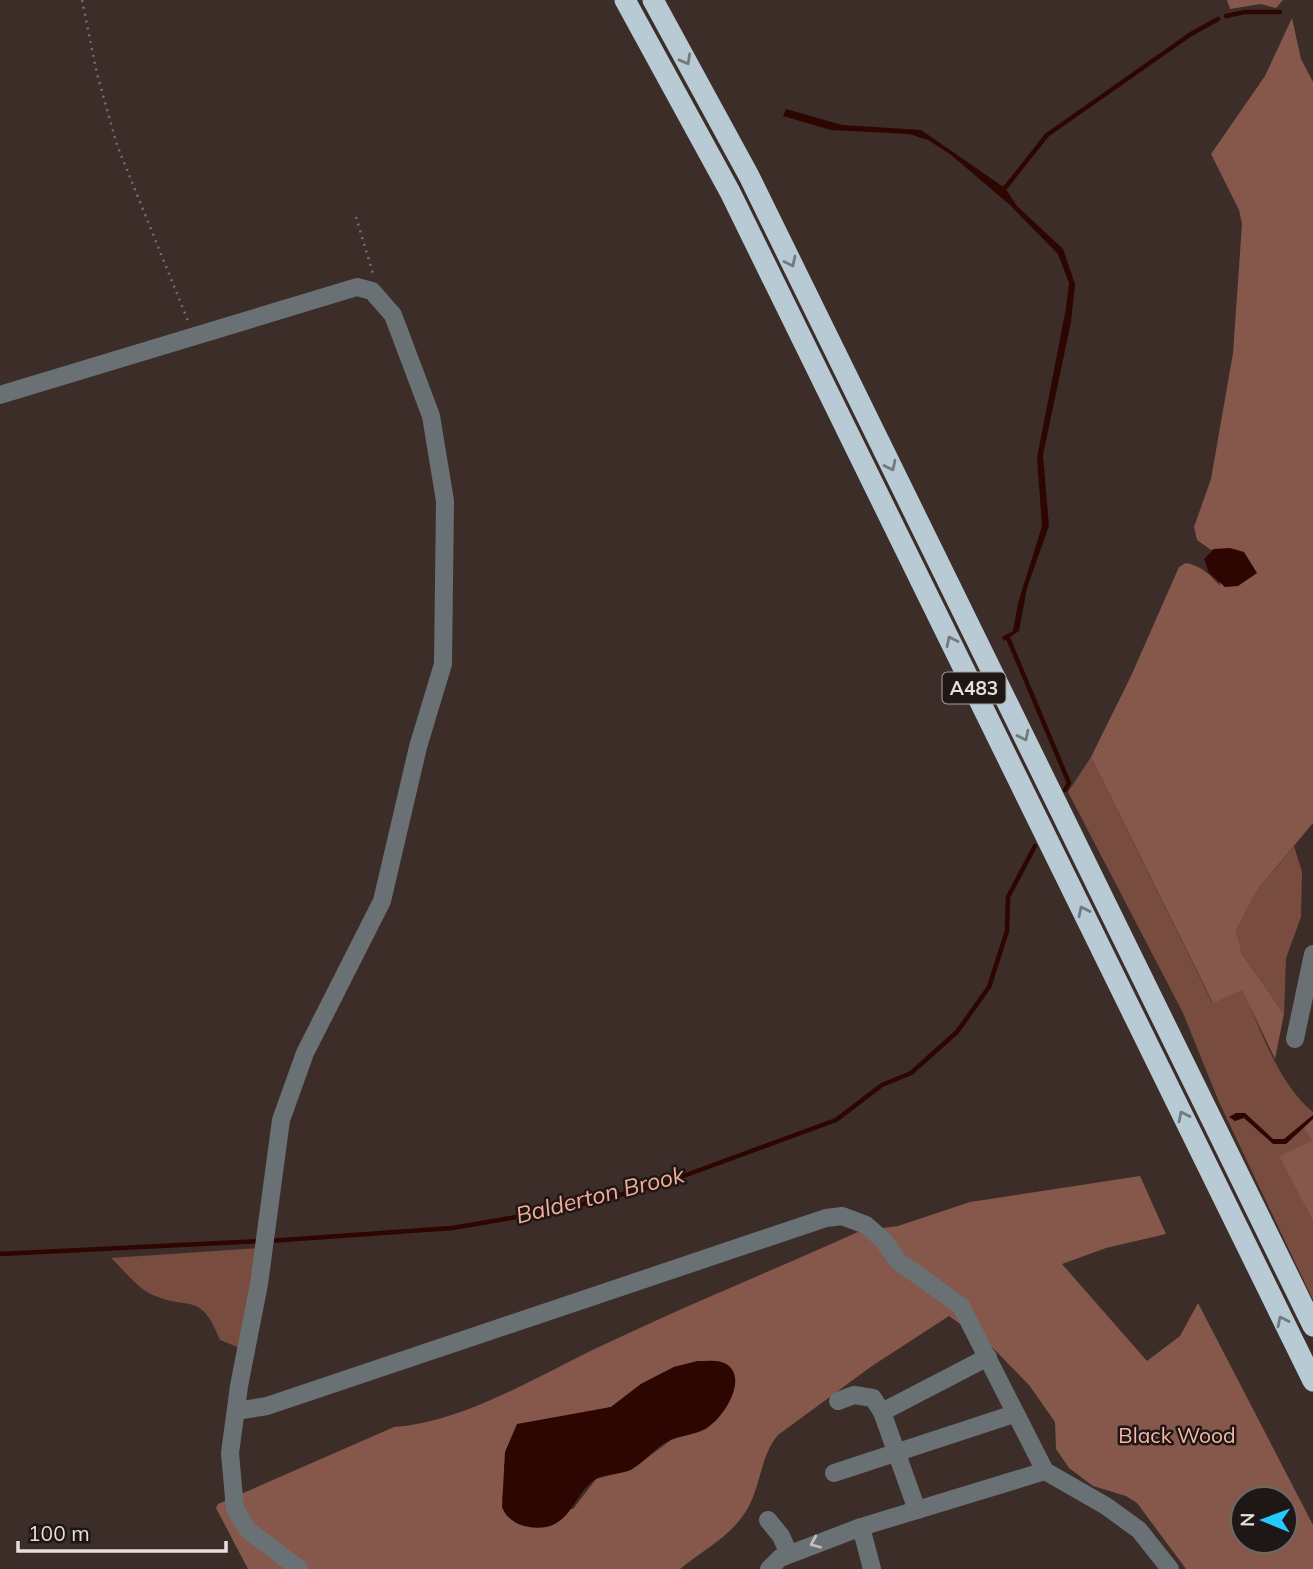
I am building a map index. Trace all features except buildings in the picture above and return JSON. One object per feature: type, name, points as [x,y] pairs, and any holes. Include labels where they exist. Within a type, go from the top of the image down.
[{"type":"highway","name":"A483","points":[[625,0],[730,192],[1313,1381]]},
{"type":"highway","name":"A483","points":[[653,0],[755,189],[1313,1326]]},
{"type":"lane","points":[[0,395],[356,287],[373,290],[393,315],[431,416],[444,502],[443,664],[418,747],[382,901],[304,1053],[281,1120],[264,1250],[230,1453],[230,1487],[235,1508],[248,1530],[299,1569]]},
{"type":"lane","points":[[1295,1039],[1313,954]]},
{"type":"lane","points":[[236,1411],[267,1406],[826,1218],[842,1216],[866,1225],[884,1241],[898,1261],[961,1306],[1045,1471],[1106,1506],[1139,1530],[1170,1569]]},
{"type":"lane","points":[[882,1412],[988,1357]]},
{"type":"lane","points":[[838,1401],[854,1395],[873,1398],[882,1412],[917,1510]]},
{"type":"lane","points":[[834,1473],[1014,1414]]},
{"type":"lane","points":[[769,1569],[789,1554],[861,1527],[1045,1471]]},
{"type":"lane","points":[[768,1520],[781,1536],[789,1554]]},
{"type":"lane","points":[[861,1527],[872,1569]]},
{"type":"path","points":[[82,0],[96,74],[117,145],[194,337]]},
{"type":"path","points":[[356,217],[379,297]]},
{"type":"shaded area","points":[[786,109],[842,125],[921,130],[1005,188],[1017,206],[1063,249],[1075,284],[1071,322],[1043,455],[1049,526],[1027,588],[1019,631],[1004,641],[1002,637],[1013,631],[1018,603],[1042,526],[1037,458],[1069,283],[1058,254],[1010,205],[950,154],[928,140],[909,134],[831,130],[783,116]]},
{"type":"shaded area","points":[[1230,548],[1244,552],[1257,573],[1238,586],[1225,587],[1209,573],[1204,559],[1214,549]]},
{"type":"shaded area","points":[[1091,757],[1212,1002],[1242,989],[1280,1071],[1290,1087],[1313,1112],[1312,1140],[1280,1156],[1313,1221],[1313,1300],[1219,1102],[1183,1013],[1068,792]]},
{"type":"shaded area","points":[[1294,846],[1302,872],[1301,917],[1286,958],[1284,1014],[1242,954],[1236,930],[1258,889]]},
{"type":"shaded area","points":[[1236,1113],[1245,1113],[1273,1139],[1284,1139],[1313,1115],[1313,1119],[1286,1144],[1273,1144],[1244,1118],[1235,1121],[1229,1117]]},
{"type":"shaded area","points":[[260,1248],[240,1348],[220,1340],[207,1315],[200,1308],[166,1300],[147,1292],[111,1258]]},
{"type":"shaded area","points":[[698,1361],[722,1362],[734,1373],[734,1391],[725,1409],[712,1424],[701,1431],[665,1443],[632,1469],[596,1479],[583,1491],[568,1513],[555,1524],[539,1528],[514,1522],[509,1518],[502,1507],[505,1452],[517,1424],[611,1407],[641,1384],[674,1367]]},
{"type":"green space","points":[[1227,0],[1283,0],[1276,8],[1261,4],[1230,9]]},
{"type":"green space","points":[[1292,18],[1301,59],[1313,82],[1313,823],[1258,889],[1236,930],[1242,954],[1284,1014],[1275,1059],[1242,990],[1213,1003],[1091,757],[1131,676],[1179,567],[1186,563],[1196,566],[1209,574],[1220,586],[1214,549],[1211,550],[1197,540],[1194,527],[1211,479],[1233,353],[1242,224],[1239,210],[1211,154],[1265,76]]},
{"type":"green space","points":[[1313,1117],[1313,1221],[1279,1156],[1312,1140],[1304,1127]]},
{"type":"green space","name":"Black Wood","points":[[1140,1176],[1166,1234],[1106,1248],[1062,1264],[1147,1361],[1180,1336],[1198,1303],[1292,1485],[1229,1485],[1229,1555],[1299,1555],[1299,1498],[1313,1525],[1313,1569],[1186,1569],[1137,1503],[1126,1496],[1093,1486],[1069,1468],[1056,1449],[1055,1422],[1029,1385],[991,1346],[949,1316],[872,1366],[778,1435],[768,1451],[753,1497],[743,1516],[727,1533],[680,1569],[248,1569],[216,1508],[218,1504],[394,1427],[447,1416],[500,1396],[633,1331],[860,1231],[898,1226],[970,1202]],"holes":[[[698,1361],[722,1362],[734,1375],[732,1395],[706,1429],[671,1440],[631,1470],[596,1479],[573,1509],[502,1499],[505,1484],[504,1464],[594,1411],[611,1407],[641,1384],[674,1367]]]},
{"type":"waterway","points":[[1226,16],[1245,12],[1280,12]]},
{"type":"waterway","points":[[1005,188],[1047,135],[1191,34],[1218,19]]},
{"type":"waterway","name":"Balderton Brook","points":[[1008,638],[1069,783],[1065,790]]},
{"type":"waterway","name":"Balderton Brook","points":[[269,1241],[452,1228],[558,1210],[659,1185],[836,1120],[882,1085],[911,1073],[957,1032],[989,987],[1007,931],[1008,897],[1035,846]]},
{"type":"waterway","name":"Balderton Brook","points":[[0,1254],[261,1241]]}]
